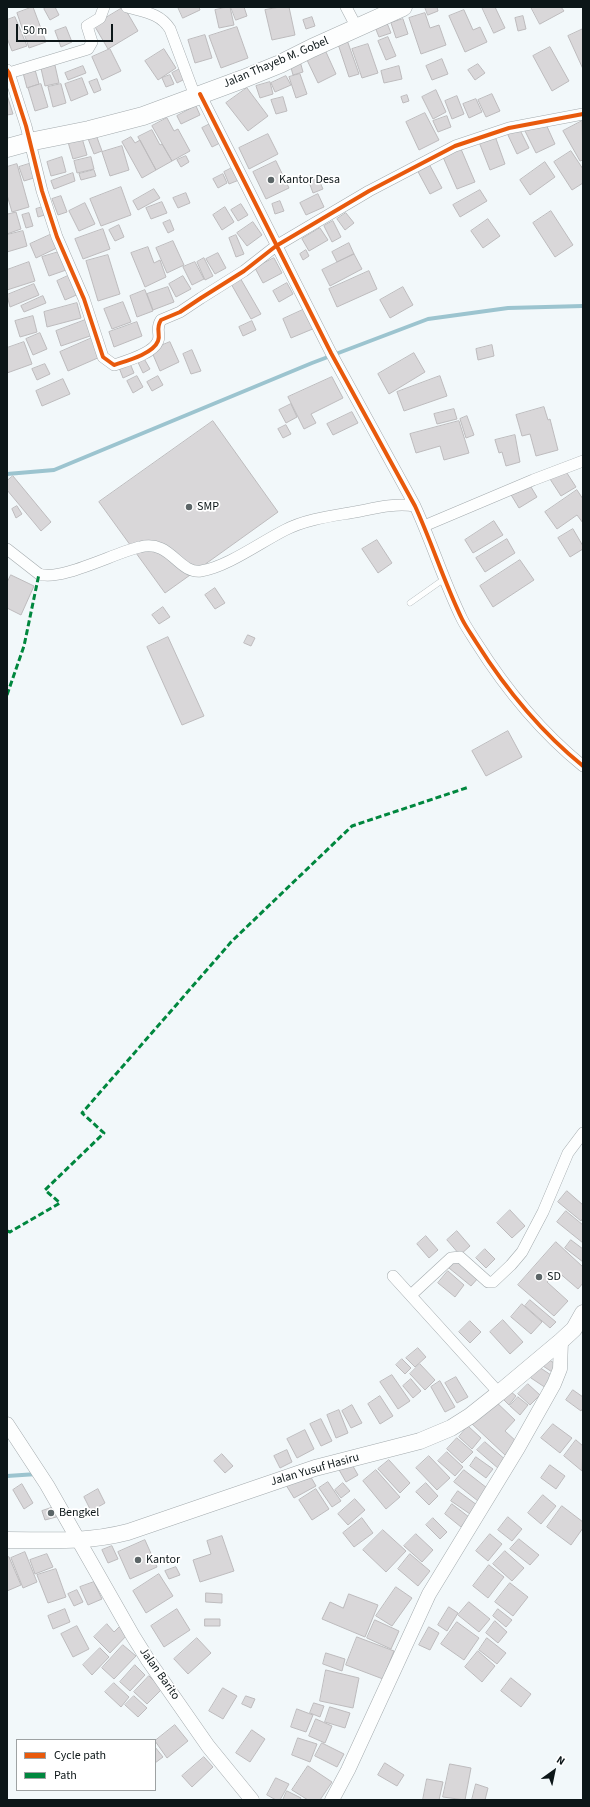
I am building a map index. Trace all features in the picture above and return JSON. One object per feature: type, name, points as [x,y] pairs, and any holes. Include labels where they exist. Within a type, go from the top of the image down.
[{"type":"main road","name":"Jalan Thayeb M. Gobel","points":[[7,148],[89,130],[143,116],[280,64],[403,7]]},
{"type":"main road","name":"Jalan Yusuf Hasiru","points":[[7,1540],[78,1541],[128,1532],[315,1468],[420,1442],[451,1428],[470,1416],[560,1341],[578,1331],[583,1313]]},
{"type":"street","points":[[104,7],[100,18],[87,26],[92,42],[88,49],[8,71],[26,126],[42,191],[57,237],[84,300],[102,357],[110,364],[114,365],[155,347],[159,339],[158,326],[161,320],[180,312],[244,271],[276,246],[375,188],[455,146],[509,128],[583,114]]},
{"type":"street","points":[[127,7],[151,13],[166,22],[170,29],[198,95],[342,374],[415,506],[444,580],[462,620],[488,661],[508,688],[553,740],[583,766]]},
{"type":"street","points":[[346,7],[356,28]]},
{"type":"street","points":[[424,526],[533,480],[583,461]]},
{"type":"street","points":[[7,548],[39,574],[44,576],[61,574],[128,549],[144,546],[161,548],[168,552],[184,567],[195,571],[201,571],[217,567],[287,529],[322,518],[388,505],[402,504],[415,506]]},
{"type":"street","points":[[411,1295],[451,1258],[455,1257],[460,1257],[488,1282],[493,1282],[522,1252],[543,1212],[568,1153],[583,1133]]},
{"type":"street","points":[[393,1276],[499,1393]]},
{"type":"street","points":[[332,1800],[348,1770],[429,1594],[518,1448],[554,1384],[560,1369],[560,1341]]},
{"type":"street","name":"Jalan Barito","points":[[7,1424],[38,1470],[148,1660],[208,1746],[252,1800]]},
{"type":"lane","points":[[410,603],[444,580]]},
{"type":"building","points":[[33,7],[46,42],[29,48],[17,13]]},
{"type":"building","points":[[47,7],[55,7],[59,15],[50,20],[44,9]]},
{"type":"building","points":[[124,7],[138,31],[108,49],[94,25]]},
{"type":"building","points":[[178,7],[199,7],[200,10],[183,18]]},
{"type":"building","points":[[230,7],[234,25],[219,28],[215,10]]},
{"type":"building","points":[[231,7],[244,7],[247,16],[236,20]]},
{"type":"building","points":[[289,7],[295,35],[272,40],[265,10]]},
{"type":"building","points":[[425,7],[437,7],[438,11],[428,15]]},
{"type":"building","points":[[482,7],[495,7],[505,28],[494,33]]},
{"type":"building","points":[[531,7],[561,7],[564,11],[540,24]]},
{"type":"building","points":[[464,10],[473,30],[480,27],[487,42],[465,52],[449,16]]},
{"type":"building","points":[[425,13],[430,28],[439,25],[446,45],[421,54],[409,18]]},
{"type":"building","points":[[523,16],[526,29],[518,31],[515,18]]},
{"type":"building","points":[[15,17],[27,46],[12,51],[7,38],[7,20]]},
{"type":"building","points":[[312,17],[315,26],[306,29],[303,20]]},
{"type":"building","points":[[385,18],[391,33],[379,37],[373,22]]},
{"type":"building","points":[[403,19],[408,34],[396,38],[391,23]]},
{"type":"building","points":[[66,27],[72,42],[61,47],[55,31]]},
{"type":"building","points":[[237,27],[248,58],[221,68],[209,36]]},
{"type":"building","points":[[583,29],[583,69],[568,36]]},
{"type":"building","points":[[205,35],[212,58],[195,63],[188,40]]},
{"type":"building","points":[[346,37],[359,74],[349,77],[337,41]]},
{"type":"building","points":[[388,37],[396,56],[386,60],[378,41]]},
{"type":"building","points":[[368,44],[378,73],[362,78],[352,49]]},
{"type":"building","points":[[550,47],[569,81],[552,91],[533,56]]},
{"type":"building","points":[[110,49],[121,71],[102,80],[92,57]]},
{"type":"building","points":[[164,49],[176,68],[158,80],[145,61]]},
{"type":"building","points":[[326,52],[336,74],[318,83],[307,60]]},
{"type":"building","points":[[442,59],[448,74],[432,80],[426,66]]},
{"type":"building","points":[[54,61],[59,83],[45,86],[40,64]]},
{"type":"building","points":[[300,61],[303,72],[293,75],[290,64]]},
{"type":"building","points":[[478,64],[485,73],[475,80],[468,70]]},
{"type":"building","points":[[34,66],[39,84],[27,88],[22,69]]},
{"type":"building","points":[[83,66],[86,73],[68,80],[65,73]]},
{"type":"building","points":[[399,66],[402,79],[384,83],[381,71]]},
{"type":"building","points":[[180,69],[185,79],[177,83],[172,73]]},
{"type":"building","points":[[300,74],[307,94],[296,98],[289,77]]},
{"type":"building","points":[[170,75],[174,84],[166,87],[162,78]]},
{"type":"building","points":[[286,76],[291,85],[275,92],[271,83]]},
{"type":"building","points":[[82,78],[88,94],[71,101],[65,84]]},
{"type":"building","points":[[97,79],[101,90],[94,93],[89,82]]},
{"type":"building","points":[[270,82],[273,94],[260,98],[256,86]]},
{"type":"building","points":[[41,84],[48,107],[35,111],[28,88]]},
{"type":"building","points":[[61,84],[66,103],[53,107],[48,87]]},
{"type":"building","points":[[247,88],[268,116],[248,131],[226,103]]},
{"type":"building","points":[[436,90],[446,112],[433,119],[422,97]]},
{"type":"building","points":[[492,94],[500,111],[486,117],[478,100]]},
{"type":"building","points":[[7,95],[13,114],[7,115]]},
{"type":"building","points":[[407,95],[409,101],[403,103],[401,97]]},
{"type":"building","points":[[457,96],[464,114],[452,119],[445,101]]},
{"type":"building","points":[[283,97],[287,111],[276,114],[271,100]]},
{"type":"building","points":[[476,99],[482,112],[469,118],[463,104]]},
{"type":"building","points":[[196,106],[200,115],[181,124],[177,116]]},
{"type":"building","points":[[425,113],[439,140],[419,150],[406,122]]},
{"type":"building","points":[[447,116],[451,127],[438,132],[433,121]]},
{"type":"building","points":[[167,118],[174,131],[178,129],[190,151],[172,161],[152,126]]},
{"type":"building","points":[[582,121],[583,160],[580,161],[563,131]]},
{"type":"building","points":[[214,122],[224,141],[212,147],[202,128]]},
{"type":"building","points":[[545,122],[555,144],[536,153],[525,131]]},
{"type":"building","points":[[519,128],[529,148],[517,154],[507,133]]},
{"type":"building","points":[[152,130],[160,145],[162,144],[172,161],[156,170],[138,137]]},
{"type":"building","points":[[95,132],[102,151],[94,154],[87,136]]},
{"type":"building","points":[[268,134],[278,154],[249,169],[239,148]]},
{"type":"building","points":[[495,136],[505,164],[490,170],[479,142]]},
{"type":"building","points":[[131,137],[135,143],[140,140],[156,170],[142,178],[122,142]]},
{"type":"building","points":[[82,138],[87,155],[73,159],[68,142]]},
{"type":"building","points":[[122,146],[129,170],[110,176],[102,152]]},
{"type":"building","points":[[461,149],[475,182],[457,189],[443,157]]},
{"type":"building","points":[[571,151],[583,169],[583,183],[572,190],[554,162]]},
{"type":"building","points":[[186,156],[189,162],[181,167],[177,160]]},
{"type":"building","points":[[62,157],[66,172],[51,176],[47,162]]},
{"type":"building","points":[[91,157],[94,169],[77,173],[74,161]]},
{"type":"building","name":"Kantor Desa","points":[[276,161],[289,188],[266,199],[253,172]]},
{"type":"building","points":[[428,162],[442,188],[430,194],[416,168]]},
{"type":"building","points":[[545,162],[555,177],[530,195],[520,180]]},
{"type":"building","points":[[32,163],[37,177],[24,181],[19,167]]},
{"type":"building","points":[[17,164],[29,207],[12,212],[7,195],[7,167]]},
{"type":"building","points":[[234,167],[239,180],[229,184],[224,172]]},
{"type":"building","points":[[94,170],[96,176],[81,180],[79,174]]},
{"type":"building","points":[[73,173],[75,181],[54,189],[51,181]]},
{"type":"building","points":[[223,174],[227,183],[218,188],[213,179]]},
{"type":"building","points":[[318,178],[323,189],[313,193],[309,182]]},
{"type":"building","points":[[121,187],[131,215],[101,226],[90,199]]},
{"type":"building","points":[[154,189],[160,198],[138,210],[133,201]]},
{"type":"building","points":[[480,190],[487,201],[460,217],[453,205]]},
{"type":"building","points":[[186,193],[190,203],[178,208],[173,198]]},
{"type":"building","points":[[318,194],[324,207],[306,215],[300,203]]},
{"type":"building","points":[[61,196],[67,212],[58,215],[52,199]]},
{"type":"building","points":[[280,201],[284,211],[275,214],[272,204]]},
{"type":"building","points":[[162,202],[167,213],[151,219],[146,208]]},
{"type":"building","points":[[85,203],[95,224],[79,231],[69,211]]},
{"type":"building","points":[[241,204],[248,215],[238,221],[231,210]]},
{"type":"building","points":[[46,206],[48,214],[38,217],[36,209]]},
{"type":"building","points":[[225,207],[234,222],[222,230],[213,215]]},
{"type":"building","points":[[7,211],[8,214],[16,212],[21,229],[7,234]]},
{"type":"building","points":[[551,211],[573,245],[555,257],[533,223]]},
{"type":"building","points":[[29,213],[33,226],[26,228],[22,215]]},
{"type":"building","points":[[346,213],[354,223],[345,230],[337,219]]},
{"type":"building","points":[[488,219],[500,236],[483,248],[471,231]]},
{"type":"building","points":[[170,220],[174,230],[168,233],[163,223]]},
{"type":"building","points":[[333,221],[341,237],[332,242],[324,226]]},
{"type":"building","points":[[253,222],[262,235],[247,246],[237,233]]},
{"type":"building","points":[[119,225],[124,237],[115,241],[109,230]]},
{"type":"building","points":[[320,228],[328,240],[309,251],[302,239]]},
{"type":"building","points":[[103,229],[110,249],[83,259],[75,239]]},
{"type":"building","points":[[23,231],[27,246],[7,252],[7,235]]},
{"type":"building","points":[[52,234],[59,247],[36,258],[30,244]]},
{"type":"building","points":[[236,235],[244,254],[236,257],[229,238]]},
{"type":"building","points":[[173,241],[184,265],[167,273],[156,248]]},
{"type":"building","points":[[349,243],[354,254],[337,262],[332,252]]},
{"type":"building","points":[[148,247],[154,263],[160,260],[166,277],[145,287],[131,253]]},
{"type":"building","points":[[306,250],[309,256],[303,260],[300,254]]},
{"type":"building","points":[[62,251],[69,269],[49,276],[42,257]]},
{"type":"building","points":[[218,253],[226,268],[215,274],[206,259]]},
{"type":"building","points":[[354,254],[362,269],[330,286],[322,270]]},
{"type":"building","points":[[108,255],[120,294],[98,301],[86,261]]},
{"type":"building","points":[[204,258],[213,276],[205,280],[197,262]]},
{"type":"building","points":[[274,258],[282,273],[263,283],[255,268]]},
{"type":"building","points":[[29,262],[35,281],[7,290],[7,270]]},
{"type":"building","points":[[195,262],[204,279],[192,285],[183,267]]},
{"type":"building","points":[[369,271],[377,289],[337,307],[329,289]]},
{"type":"building","points":[[72,274],[81,293],[65,300],[57,281]]},
{"type":"building","points":[[183,276],[191,289],[176,297],[169,284]]},
{"type":"building","points":[[239,276],[261,314],[251,319],[230,282]]},
{"type":"building","points":[[287,283],[293,294],[279,302],[273,291]]},
{"type":"building","points":[[34,284],[39,295],[10,307],[7,295]]},
{"type":"building","points":[[168,287],[174,302],[153,310],[147,294]]},
{"type":"building","points":[[403,287],[413,305],[390,318],[380,300]]},
{"type":"building","points":[[145,290],[153,311],[137,317],[130,296]]},
{"type":"building","points":[[43,296],[46,303],[24,312],[21,306]]},
{"type":"building","points":[[123,302],[131,322],[112,329],[104,309]]},
{"type":"building","points":[[77,303],[81,318],[47,327],[44,312]]},
{"type":"building","points":[[307,308],[315,328],[291,338],[283,319]]},
{"type":"building","points":[[33,316],[37,332],[20,337],[15,321]]},
{"type":"building","points":[[88,319],[93,335],[61,346],[56,331]]},
{"type":"building","points":[[252,321],[256,330],[243,336],[239,327]]},
{"type":"building","points":[[137,322],[142,336],[114,347],[109,332]]},
{"type":"building","points":[[40,333],[47,349],[33,355],[26,339]]},
{"type":"building","points":[[92,338],[100,357],[68,371],[60,352]]},
{"type":"building","points":[[24,342],[32,364],[7,373],[7,348]]},
{"type":"building","points":[[170,342],[179,362],[160,371],[151,350]]},
{"type":"building","points":[[492,345],[494,356],[478,360],[476,349]]},
{"type":"building","points":[[192,350],[201,371],[191,374],[183,354]]},
{"type":"building","points":[[414,353],[425,372],[389,394],[378,374]]},
{"type":"building","points":[[142,355],[150,369],[143,373],[136,358]]},
{"type":"building","points":[[129,361],[134,373],[123,378],[118,365]]},
{"type":"building","points":[[45,364],[50,374],[37,380],[32,369]]},
{"type":"building","points":[[137,376],[143,387],[133,393],[127,381]]},
{"type":"building","points":[[158,376],[163,385],[152,391],[147,382]]},
{"type":"building","points":[[440,376],[447,396],[404,411],[397,392]]},
{"type":"building","points":[[332,377],[343,398],[311,414],[316,423],[304,429],[288,397]]},
{"type":"building","points":[[63,379],[70,394],[42,406],[36,391]]},
{"type":"building","points":[[291,404],[297,417],[286,423],[279,410]]},
{"type":"building","points":[[544,407],[548,420],[550,419],[558,450],[536,456],[530,434],[522,436],[516,415]]},
{"type":"building","points":[[454,409],[457,419],[437,424],[434,414]]},
{"type":"building","points":[[352,412],[358,423],[333,435],[327,424]]},
{"type":"building","points":[[467,416],[474,435],[466,438],[460,419]]},
{"type":"building","name":"SMP","points":[[213,421],[278,512],[165,593],[99,502]]},
{"type":"building","points":[[459,421],[469,453],[444,460],[440,446],[416,453],[410,434]]},
{"type":"building","points":[[286,425],[291,434],[283,438],[278,429]]},
{"type":"building","points":[[515,435],[520,462],[506,466],[502,452],[499,453],[495,440]]},
{"type":"building","points":[[565,470],[576,487],[561,496],[550,479]]},
{"type":"building","points":[[13,476],[51,522],[41,531],[7,490],[7,481]]},
{"type":"building","points":[[528,482],[537,497],[519,508],[510,493]]},
{"type":"building","points":[[577,490],[583,499],[583,523],[577,515],[557,529],[545,512]]},
{"type":"building","points":[[17,506],[22,514],[16,518],[12,509]]},
{"type":"building","points":[[494,521],[503,535],[473,553],[465,540]]},
{"type":"building","points":[[573,529],[583,546],[583,549],[570,557],[558,538]]},
{"type":"building","points":[[507,539],[515,553],[485,572],[476,558]]},
{"type":"building","points":[[377,540],[392,563],[378,573],[362,549]]},
{"type":"building","points":[[520,560],[534,580],[493,607],[480,586]]},
{"type":"building","points":[[11,575],[34,586],[21,615],[7,608],[7,583]]},
{"type":"building","points":[[215,588],[225,603],[215,609],[205,595]]},
{"type":"building","points":[[163,607],[170,617],[159,624],[152,615]]},
{"type":"building","points":[[248,635],[255,638],[251,646],[244,643]]},
{"type":"building","points":[[168,637],[204,716],[182,725],[147,647]]},
{"type":"building","points":[[508,731],[522,757],[486,776],[472,751]]},
{"type":"building","points":[[567,1191],[583,1205],[583,1218],[581,1221],[558,1202]]},
{"type":"building","points":[[510,1210],[525,1226],[512,1238],[497,1223]]},
{"type":"building","points":[[566,1211],[583,1225],[583,1243],[557,1222]]},
{"type":"building","points":[[457,1231],[470,1246],[460,1255],[447,1240]]},
{"type":"building","points":[[426,1236],[438,1250],[429,1258],[417,1244]]},
{"type":"building","points":[[571,1240],[583,1249],[583,1262],[565,1248]]},
{"type":"building","name":"SD","points":[[556,1242],[583,1267],[583,1283],[578,1289],[557,1271],[547,1282],[568,1301],[554,1316],[518,1285]]},
{"type":"building","points":[[485,1249],[495,1259],[486,1268],[476,1258]]},
{"type":"building","points":[[456,1258],[479,1277],[471,1286],[449,1268]]},
{"type":"building","points":[[448,1271],[464,1285],[455,1297],[438,1283]]},
{"type":"building","points":[[530,1300],[556,1322],[550,1328],[525,1306]]},
{"type":"building","points":[[522,1304],[542,1322],[531,1334],[511,1317]]},
{"type":"building","points":[[503,1320],[523,1342],[510,1354],[490,1332]]},
{"type":"building","points":[[470,1321],[481,1332],[470,1343],[459,1332]]},
{"type":"building","points":[[418,1348],[426,1357],[415,1367],[406,1358]]},
{"type":"building","points":[[402,1359],[411,1368],[405,1374],[396,1365]]},
{"type":"building","points":[[548,1359],[560,1367],[555,1374],[543,1366]]},
{"type":"building","points":[[420,1364],[435,1380],[425,1390],[410,1374]]},
{"type":"building","points":[[539,1367],[554,1377],[546,1388],[531,1378]]},
{"type":"building","points":[[392,1375],[410,1401],[398,1409],[380,1382]]},
{"type":"building","points":[[456,1377],[468,1397],[457,1403],[445,1383]]},
{"type":"building","points":[[411,1379],[421,1391],[413,1398],[403,1386]]},
{"type":"building","points":[[440,1381],[455,1407],[445,1412],[431,1387]]},
{"type":"building","points":[[528,1384],[540,1395],[530,1405],[518,1394]]},
{"type":"building","points":[[573,1390],[583,1397],[583,1408],[581,1411],[566,1400]]},
{"type":"building","points":[[510,1391],[516,1396],[509,1405],[503,1399]]},
{"type":"building","points":[[380,1396],[393,1416],[380,1424],[368,1404]]},
{"type":"building","points":[[518,1397],[528,1405],[520,1415],[510,1406]]},
{"type":"building","points":[[493,1399],[515,1420],[505,1431],[517,1442],[505,1455],[471,1423]]},
{"type":"building","points":[[352,1405],[362,1423],[351,1428],[342,1411]]},
{"type":"building","points":[[339,1410],[348,1433],[336,1438],[327,1415]]},
{"type":"building","points":[[321,1419],[332,1441],[321,1446],[310,1424]]},
{"type":"building","points":[[553,1424],[572,1438],[560,1453],[541,1438]]},
{"type":"building","points":[[468,1426],[481,1438],[472,1449],[459,1437]]},
{"type":"building","points":[[305,1430],[314,1449],[297,1458],[287,1439]]},
{"type":"building","points":[[457,1438],[473,1452],[462,1463],[447,1449]]},
{"type":"building","points":[[576,1440],[583,1446],[582,1471],[564,1456]]},
{"type":"building","points":[[485,1442],[507,1461],[499,1469],[477,1450]]},
{"type":"building","points":[[287,1450],[292,1462],[280,1468],[274,1456]]},
{"type":"building","points":[[447,1452],[463,1467],[455,1476],[438,1461]]},
{"type":"building","points":[[222,1454],[233,1466],[225,1473],[214,1461]]},
{"type":"building","points":[[429,1456],[450,1478],[437,1490],[416,1468]]},
{"type":"building","points":[[476,1457],[493,1469],[486,1478],[470,1466]]},
{"type":"building","points":[[389,1460],[410,1483],[400,1493],[378,1469]]},
{"type":"building","points":[[350,1461],[358,1475],[346,1482],[338,1468]]},
{"type":"building","points":[[550,1465],[565,1476],[556,1489],[541,1478]]},
{"type":"building","points":[[376,1470],[400,1497],[386,1509],[363,1481]]},
{"type":"building","points":[[464,1470],[487,1488],[478,1501],[454,1482]]},
{"type":"building","points":[[308,1472],[316,1486],[294,1498],[286,1485]]},
{"type":"building","points":[[328,1482],[341,1501],[332,1507],[319,1488]]},
{"type":"building","points":[[343,1483],[350,1491],[341,1498],[335,1490]]},
{"type":"building","points":[[426,1483],[438,1496],[429,1505],[416,1492]]},
{"type":"building","points":[[22,1484],[33,1503],[24,1509],[13,1490]]},
{"type":"building","points":[[98,1489],[105,1503],[91,1511],[84,1497]]},
{"type":"building","points":[[316,1489],[329,1509],[312,1520],[299,1500]]},
{"type":"building","points":[[458,1491],[477,1505],[470,1514],[451,1501]]},
{"type":"building","points":[[543,1495],[556,1506],[541,1524],[528,1513]]},
{"type":"building","points":[[355,1499],[365,1510],[348,1525],[338,1514]]},
{"type":"building","points":[[452,1504],[469,1517],[461,1527],[445,1514]]},
{"type":"building","name":"Bengkel","points":[[57,1506],[60,1516],[45,1520],[42,1511]]},
{"type":"building","points":[[562,1506],[583,1522],[583,1528],[571,1545],[547,1527]]},
{"type":"building","points":[[508,1517],[522,1529],[512,1541],[498,1530]]},
{"type":"building","points":[[362,1518],[373,1533],[354,1547],[343,1533]]},
{"type":"building","points":[[433,1518],[447,1532],[440,1539],[426,1525]]},
{"type":"building","points":[[383,1530],[406,1551],[386,1572],[363,1550]]},
{"type":"building","points":[[416,1534],[433,1550],[422,1562],[404,1546]]},
{"type":"building","points":[[490,1534],[502,1544],[488,1561],[476,1551]]},
{"type":"building","points":[[222,1536],[234,1571],[200,1582],[193,1560],[211,1554],[207,1541]]},
{"type":"building","points":[[519,1539],[539,1555],[530,1565],[510,1549]]},
{"type":"building","name":"Kantor","points":[[145,1540],[157,1567],[130,1579],[118,1552]]},
{"type":"building","points":[[112,1546],[118,1559],[108,1563],[102,1550]]},
{"type":"building","points":[[505,1551],[524,1568],[512,1581],[493,1564]]},
{"type":"building","points":[[25,1552],[37,1582],[23,1588],[11,1558]]},
{"type":"building","points":[[47,1554],[53,1567],[35,1574],[30,1560]]},
{"type":"building","points":[[410,1554],[430,1571],[418,1586],[398,1569]]},
{"type":"building","points":[[9,1557],[21,1585],[7,1591],[7,1558]]},
{"type":"building","points":[[489,1565],[504,1577],[488,1598],[473,1586]]},
{"type":"building","points":[[176,1567],[180,1575],[169,1579],[165,1571]]},
{"type":"building","points":[[56,1569],[66,1597],[48,1603],[37,1575]]},
{"type":"building","name":"Kantor","points":[[159,1574],[173,1596],[146,1613],[133,1591]]},
{"type":"building","points":[[94,1582],[102,1599],[88,1605],[80,1587]]},
{"type":"building","points":[[510,1583],[528,1597],[513,1616],[495,1602]]},
{"type":"building","points":[[396,1587],[412,1598],[392,1626],[376,1616]]},
{"type":"building","points":[[77,1590],[83,1602],[74,1606],[68,1594]]},
{"type":"building","points":[[206,1593],[222,1594],[222,1603],[206,1602]]},
{"type":"building","points":[[349,1594],[378,1605],[365,1637],[322,1619],[330,1602],[343,1608]]},
{"type":"building","points":[[469,1602],[490,1619],[479,1632],[458,1615]]},
{"type":"building","points":[[449,1607],[458,1613],[447,1631],[438,1625]]},
{"type":"building","points":[[65,1609],[70,1622],[53,1629],[48,1616]]},
{"type":"building","points":[[177,1609],[190,1630],[164,1647],[151,1626]]},
{"type":"building","points":[[498,1609],[512,1620],[506,1627],[493,1616]]},
{"type":"building","points":[[205,1619],[220,1619],[220,1626],[205,1626]]},
{"type":"building","points":[[375,1620],[399,1631],[391,1649],[367,1638]]},
{"type":"building","points":[[495,1621],[507,1632],[498,1643],[486,1633]]},
{"type":"building","points":[[457,1622],[479,1638],[464,1660],[441,1644]]},
{"type":"building","points":[[107,1624],[114,1632],[121,1625],[129,1633],[110,1653],[94,1637]]},
{"type":"building","points":[[77,1626],[89,1649],[73,1657],[61,1634]]},
{"type":"building","points":[[429,1627],[439,1633],[430,1650],[419,1645]]},
{"type":"building","points":[[357,1637],[394,1651],[383,1679],[346,1665]]},
{"type":"building","points":[[197,1638],[211,1653],[188,1674],[174,1659]]},
{"type":"building","points":[[487,1638],[506,1653],[497,1664],[479,1650]]},
{"type":"building","points":[[123,1645],[136,1656],[114,1679],[102,1668]]},
{"type":"building","points":[[100,1648],[109,1657],[92,1675],[83,1665]]},
{"type":"building","points":[[478,1651],[495,1666],[482,1682],[465,1667]]},
{"type":"building","points":[[326,1653],[345,1659],[342,1671],[323,1664]]},
{"type":"building","points":[[135,1665],[145,1675],[130,1691],[120,1682]]},
{"type":"building","points":[[326,1670],[359,1678],[353,1708],[320,1701]]},
{"type":"building","points":[[149,1676],[162,1689],[147,1704],[134,1692]]},
{"type":"building","points":[[511,1678],[531,1694],[521,1707],[501,1691]]},
{"type":"building","points":[[114,1683],[129,1697],[121,1707],[105,1692]]},
{"type":"building","points":[[223,1688],[237,1696],[223,1719],[209,1711]]},
{"type":"building","points":[[134,1696],[147,1708],[138,1717],[125,1705]]},
{"type":"building","points":[[246,1696],[255,1699],[251,1708],[242,1704]]},
{"type":"building","points":[[314,1703],[324,1706],[320,1717],[310,1713]]},
{"type":"building","points":[[330,1707],[350,1713],[345,1728],[325,1722]]},
{"type":"building","points":[[297,1709],[313,1715],[306,1732],[291,1727]]},
{"type":"building","points":[[316,1719],[332,1726],[325,1743],[309,1736]]},
{"type":"building","points":[[175,1725],[188,1741],[167,1758],[156,1740]]},
{"type":"building","points":[[252,1730],[265,1739],[250,1762],[236,1753]]},
{"type":"building","points":[[298,1738],[317,1744],[310,1762],[292,1755]]},
{"type":"building","points":[[322,1743],[344,1754],[337,1767],[315,1756]]},
{"type":"building","points":[[156,1748],[163,1757],[156,1762]]},
{"type":"building","points":[[204,1757],[213,1767],[192,1787],[182,1776]]},
{"type":"building","points":[[385,1763],[404,1775],[397,1786],[378,1775]]},
{"type":"building","points":[[450,1764],[471,1768],[465,1800],[443,1797]]},
{"type":"building","points":[[308,1766],[332,1782],[320,1800],[308,1800],[292,1790]]},
{"type":"building","points":[[276,1778],[289,1784],[280,1800],[276,1800],[267,1795]]},
{"type":"building","points":[[427,1779],[443,1782],[439,1800],[423,1800]]},
{"type":"building","points":[[476,1784],[488,1788],[485,1800],[472,1800]]},
{"type":"building","points":[[287,1791],[301,1798],[300,1800],[283,1800]]},
{"type":"waterway","points":[[7,474],[54,470],[312,363],[428,319],[508,308],[583,306]]},
{"type":"waterway","points":[[7,1476],[37,1474]]},
{"type":"marked path","points":[[7,695],[24,646],[39,574]]},
{"type":"marked path","points":[[7,1231],[10,1232],[60,1203],[45,1190],[104,1133],[82,1113],[232,941],[352,826],[469,787]]},
{"type":"cycle path","points":[[7,70],[26,126],[42,191],[57,237],[84,299],[103,357],[114,365],[132,359],[151,350],[158,341],[158,326],[161,320],[180,312],[244,271],[276,246],[369,191],[455,146],[509,128],[583,114]]},
{"type":"cycle path","points":[[200,94],[331,353],[415,506],[449,591],[465,625],[499,676],[538,724],[583,766]]},
{"type":"place","name":"Kantor Desa","points":[[271,180]]},
{"type":"place","name":"SMP","points":[[189,507]]},
{"type":"place","name":"SD","points":[[539,1277]]},
{"type":"place","name":"Bengkel","points":[[51,1513]]},
{"type":"place","name":"Kantor","points":[[138,1560]]}]
